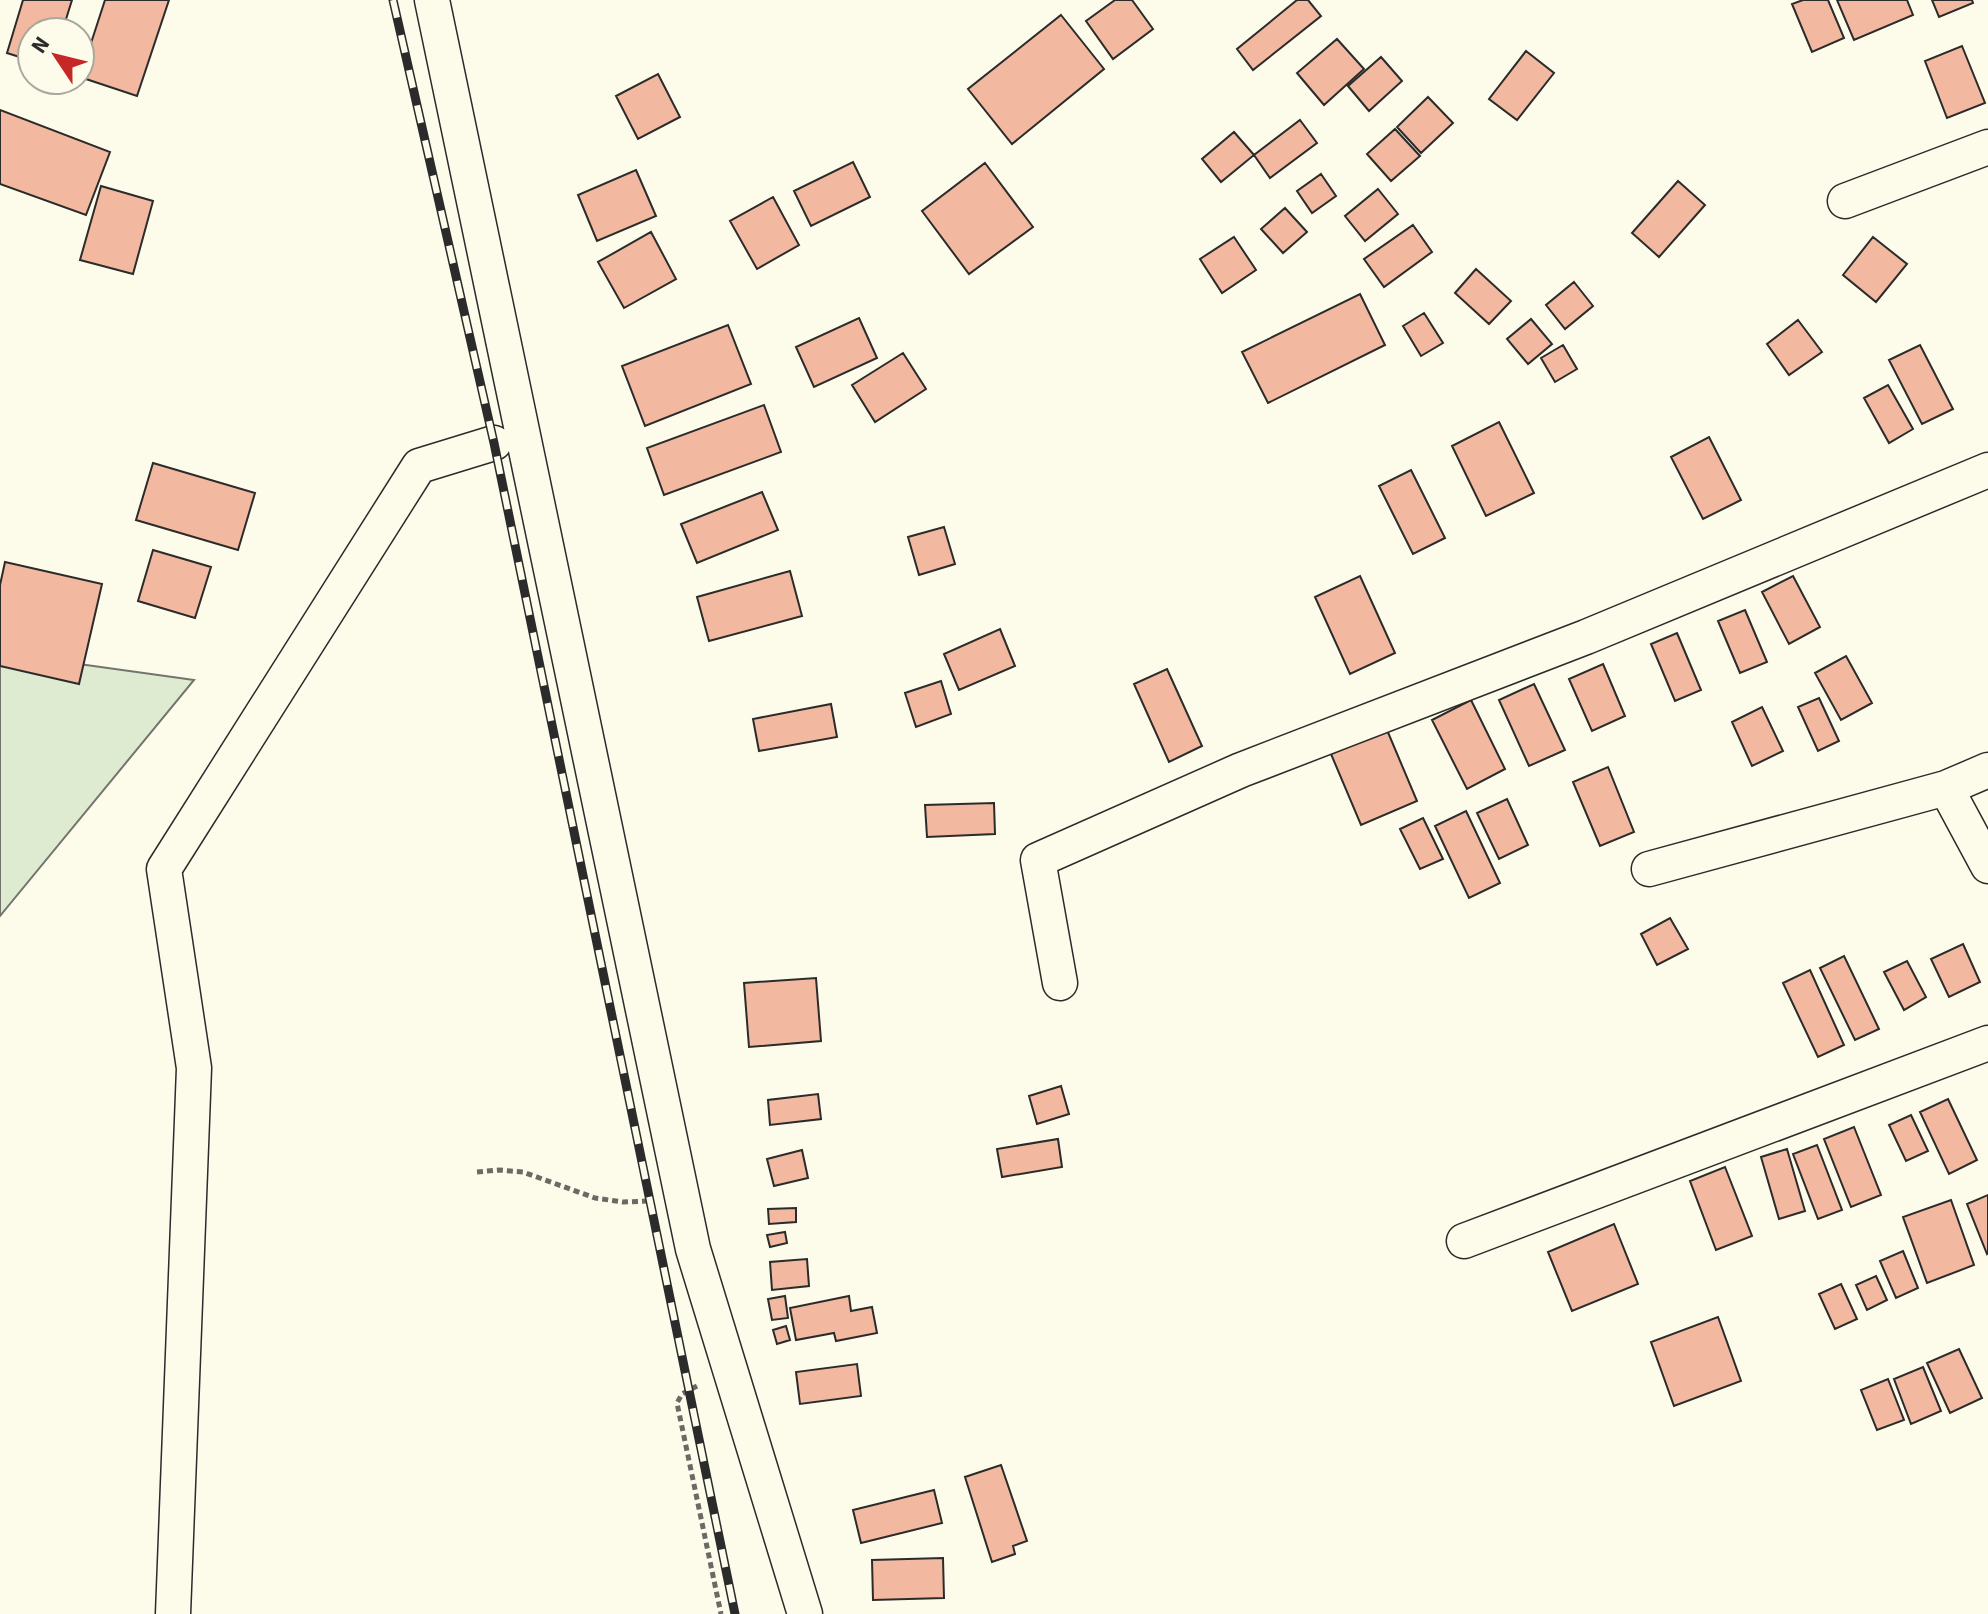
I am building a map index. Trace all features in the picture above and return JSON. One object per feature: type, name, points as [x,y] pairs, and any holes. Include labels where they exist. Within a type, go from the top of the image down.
[{"type":"street","points":[[432,0],[693,1249],[805,1614]]},
{"type":"street","points":[[1845,201],[1988,147]]},
{"type":"street","points":[[173,1614],[194,1068],[164,869],[419,466],[494,443]]},
{"type":"street","points":[[1060,983],[1038,860],[1241,770],[1586,637],[1988,470]]},
{"type":"street","points":[[1649,869],[1946,788],[1988,770]]},
{"type":"street","points":[[1946,788],[1988,866]]},
{"type":"street","points":[[1464,1241],[1988,1043]]},
{"type":"path","points":[[477,1172],[523,1172],[570,1191],[623,1202],[681,1197]]},
{"type":"path","points":[[721,1614],[677,1403],[689,1389],[730,1373]]},
{"type":"green space","points":[[0,653],[194,680],[0,916]]},
{"type":"building","points":[[23,0],[72,0],[67,16],[18,16]]},
{"type":"building","points":[[105,0],[169,0],[137,96],[96,82],[96,28]]},
{"type":"building","points":[[1115,0],[1132,0],[1153,29],[1113,59],[1086,21]]},
{"type":"building","points":[[1297,0],[1308,0],[1321,16],[1253,70],[1237,49]]},
{"type":"building","points":[[1803,0],[1828,0],[1844,38],[1812,52],[1792,4]]},
{"type":"building","points":[[1837,0],[1907,0],[1913,15],[1854,40]]},
{"type":"building","points":[[1932,0],[1972,0],[1973,3],[1939,17]]},
{"type":"building","points":[[1061,15],[1104,69],[1012,144],[968,89]]},
{"type":"building","points":[[16,23],[16,56],[7,53]]},
{"type":"building","points":[[1337,39],[1364,69],[1324,105],[1297,73]]},
{"type":"building","points":[[1962,46],[1985,103],[1947,118],[1925,61]]},
{"type":"building","points":[[1526,51],[1554,73],[1517,120],[1489,99]]},
{"type":"building","points":[[1381,57],[1402,81],[1369,111],[1348,86]]},
{"type":"building","points":[[658,74],[680,117],[638,139],[616,96]]},
{"type":"building","points":[[1428,97],[1453,123],[1421,153],[1397,127]]},
{"type":"building","points":[[0,110],[110,152],[86,215],[0,184]]},
{"type":"building","points":[[1300,120],[1317,143],[1270,178],[1254,155]]},
{"type":"building","points":[[1395,129],[1420,156],[1391,181],[1367,154]]},
{"type":"building","points":[[1234,132],[1254,155],[1221,182],[1202,159]]},
{"type":"building","points":[[853,162],[870,197],[811,226],[794,191]]},
{"type":"building","points":[[985,163],[1033,227],[969,274],[922,211]]},
{"type":"building","points":[[636,170],[656,216],[597,241],[578,195]]},
{"type":"building","points":[[1321,174],[1336,196],[1312,213],[1297,191]]},
{"type":"building","points":[[1678,181],[1705,205],[1659,257],[1632,233]]},
{"type":"building","points":[[101,186],[153,201],[133,274],[80,260]]},
{"type":"building","points":[[1378,189],[1398,214],[1365,241],[1345,216]]},
{"type":"building","points":[[773,197],[799,245],[757,269],[730,221]]},
{"type":"building","points":[[1285,208],[1307,232],[1283,253],[1261,229]]},
{"type":"building","points":[[1413,225],[1432,252],[1384,287],[1364,259]]},
{"type":"building","points":[[651,232],[676,279],[624,308],[598,262]]},
{"type":"building","points":[[1234,237],[1256,270],[1222,293],[1200,259]]},
{"type":"building","points":[[1873,237],[1907,264],[1876,302],[1843,275]]},
{"type":"building","points":[[1476,269],[1511,301],[1489,324],[1455,293]]},
{"type":"building","points":[[1574,282],[1593,306],[1565,329],[1546,305]]},
{"type":"building","points":[[1360,294],[1385,345],[1268,403],[1242,352]]},
{"type":"building","points":[[1424,313],[1443,343],[1421,356],[1403,326]]},
{"type":"building","points":[[859,318],[877,358],[814,387],[796,347]]},
{"type":"building","points":[[1531,319],[1552,344],[1528,364],[1507,339]]},
{"type":"building","points":[[1798,320],[1822,352],[1789,375],[1767,344]]},
{"type":"building","points":[[728,325],[751,384],[645,426],[622,366]]},
{"type":"building","points":[[1563,345],[1577,369],[1555,382],[1541,358]]},
{"type":"building","points":[[1920,345],[1953,409],[1922,424],[1889,360]]},
{"type":"building","points":[[903,353],[926,389],[875,422],[852,385]]},
{"type":"building","points":[[1888,385],[1913,429],[1889,443],[1864,398]]},
{"type":"building","points":[[764,405],[781,452],[664,495],[647,448]]},
{"type":"building","points":[[1499,422],[1534,493],[1486,516],[1452,446]]},
{"type":"building","points":[[1709,437],[1741,500],[1703,519],[1671,457]]},
{"type":"building","points":[[153,463],[255,493],[238,550],[136,520]]},
{"type":"building","points":[[1411,470],[1445,538],[1413,554],[1379,486]]},
{"type":"building","points":[[762,492],[778,530],[697,563],[681,524]]},
{"type":"building","points":[[944,527],[955,564],[919,575],[908,537]]},
{"type":"building","points":[[153,550],[211,567],[195,618],[138,601]]},
{"type":"building","points":[[5,562],[102,584],[79,684],[0,666],[0,585]]},
{"type":"building","points":[[790,571],[802,616],[709,641],[697,597]]},
{"type":"building","points":[[1360,576],[1395,653],[1350,674],[1315,597]]},
{"type":"building","points":[[1793,576],[1820,627],[1789,644],[1762,592]]},
{"type":"building","points":[[1745,610],[1767,662],[1740,673],[1718,621]]},
{"type":"building","points":[[1000,629],[1015,666],[959,690],[944,654]]},
{"type":"building","points":[[1677,633],[1701,690],[1675,701],[1651,644]]},
{"type":"building","points":[[1846,656],[1872,703],[1841,720],[1815,673]]},
{"type":"building","points":[[1603,664],[1625,716],[1592,731],[1569,679]]},
{"type":"building","points":[[1167,669],[1202,746],[1169,762],[1134,684]]},
{"type":"building","points":[[941,681],[951,714],[916,727],[905,693]]},
{"type":"building","points":[[1534,684],[1565,750],[1529,766],[1499,700]]},
{"type":"building","points":[[1819,698],[1839,741],[1818,751],[1798,707]]},
{"type":"building","points":[[1471,700],[1505,769],[1467,789],[1432,720]]},
{"type":"building","points":[[831,704],[837,737],[759,751],[753,719]]},
{"type":"building","points":[[1762,707],[1783,751],[1752,766],[1732,722]]},
{"type":"building","points":[[1387,730],[1417,801],[1361,825],[1331,754]]},
{"type":"building","points":[[1608,767],[1634,832],[1600,846],[1573,782]]},
{"type":"building","points":[[1507,799],[1528,845],[1499,859],[1477,813]]},
{"type":"building","points":[[994,803],[995,834],[927,837],[925,805]]},
{"type":"building","points":[[1466,811],[1500,883],[1469,898],[1435,826]]},
{"type":"building","points":[[1423,818],[1443,859],[1420,869],[1400,829]]},
{"type":"building","points":[[1670,918],[1688,949],[1657,965],[1641,934]]},
{"type":"building","points":[[1963,944],[1980,982],[1949,997],[1931,959]]},
{"type":"building","points":[[1844,956],[1879,1029],[1855,1040],[1820,968]]},
{"type":"building","points":[[1907,961],[1926,997],[1904,1010],[1884,972]]},
{"type":"building","points":[[1810,970],[1844,1045],[1818,1057],[1783,983]]},
{"type":"building","points":[[816,978],[821,1041],[749,1047],[744,983]]},
{"type":"building","points":[[1061,1086],[1069,1114],[1037,1124],[1029,1096]]},
{"type":"building","points":[[818,1094],[821,1119],[770,1125],[768,1100]]},
{"type":"building","points":[[1948,1099],[1977,1160],[1949,1174],[1920,1112]]},
{"type":"building","points":[[1911,1115],[1928,1151],[1906,1161],[1889,1125]]},
{"type":"building","points":[[1854,1127],[1881,1195],[1851,1207],[1824,1139]]},
{"type":"building","points":[[1058,1139],[1062,1167],[1002,1177],[997,1149]]},
{"type":"building","points":[[1817,1145],[1842,1210],[1818,1219],[1793,1154]]},
{"type":"building","points":[[1787,1149],[1805,1211],[1779,1219],[1761,1157]]},
{"type":"building","points":[[802,1150],[808,1178],[774,1186],[767,1159]]},
{"type":"building","points":[[1725,1167],[1752,1236],[1716,1250],[1690,1181]]},
{"type":"building","points":[[1988,1195],[1988,1253],[1987,1254],[1967,1204]]},
{"type":"building","points":[[1951,1200],[1974,1265],[1927,1283],[1903,1217]]},
{"type":"building","points":[[796,1208],[796,1222],[769,1224],[768,1209]]},
{"type":"building","points":[[1614,1224],[1638,1284],[1572,1311],[1548,1252]]},
{"type":"building","points":[[785,1232],[787,1243],[770,1247],[767,1235]]},
{"type":"building","points":[[1903,1251],[1918,1288],[1896,1298],[1880,1261]]},
{"type":"building","points":[[807,1259],[809,1286],[772,1290],[770,1262]]},
{"type":"building","points":[[1876,1276],[1887,1300],[1867,1310],[1856,1285]]},
{"type":"building","points":[[1841,1284],[1857,1319],[1835,1329],[1819,1294]]},
{"type":"building","points":[[785,1296],[788,1318],[772,1320],[768,1299]]},
{"type":"building","points":[[849,1296],[851,1311],[872,1307],[877,1333],[836,1341],[834,1333],[796,1340],[790,1308]]},
{"type":"building","points":[[1718,1317],[1741,1381],[1674,1406],[1651,1342]]},
{"type":"building","points":[[786,1326],[790,1340],[777,1344],[773,1330]]},
{"type":"building","points":[[1959,1349],[1982,1398],[1950,1413],[1927,1363]]},
{"type":"building","points":[[857,1364],[861,1396],[800,1404],[796,1372]]},
{"type":"building","points":[[1923,1367],[1941,1411],[1911,1424],[1894,1379]]},
{"type":"building","points":[[1888,1379],[1904,1420],[1877,1430],[1861,1390]]},
{"type":"building","points":[[1001,1465],[1027,1541],[1013,1546],[1015,1554],[992,1562],[965,1477]]},
{"type":"building","points":[[934,1490],[942,1523],[861,1543],[853,1510]]},
{"type":"building","points":[[943,1558],[944,1598],[873,1600],[872,1560]]},
{"type":"railway","points":[[393,0],[494,443],[735,1614]]}]
